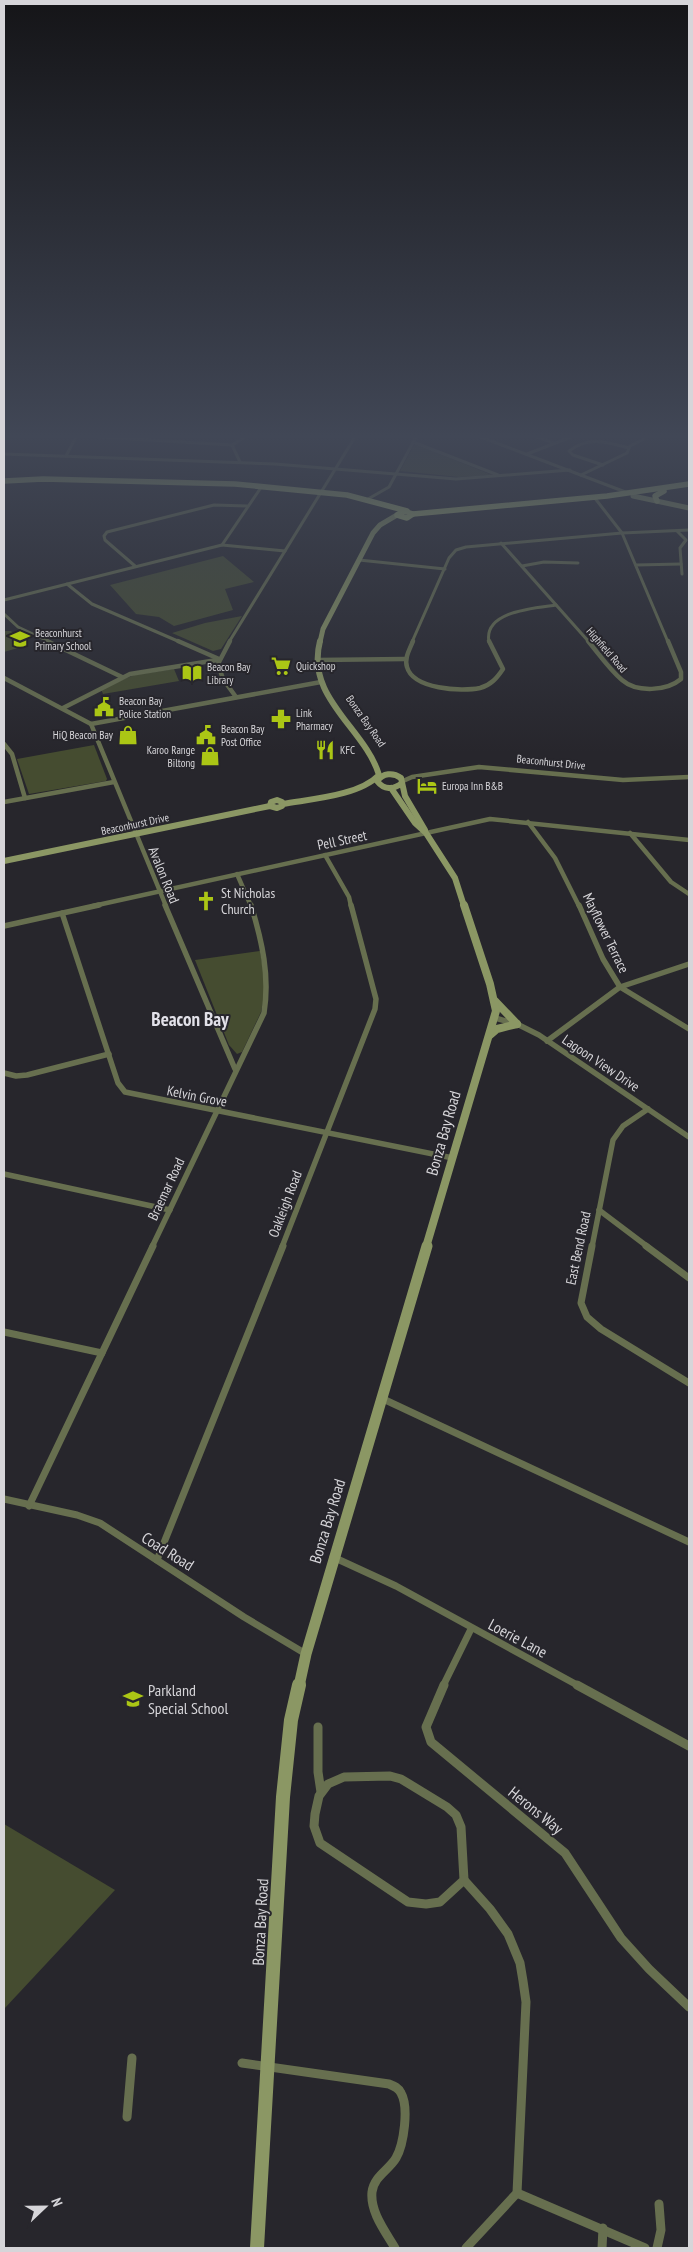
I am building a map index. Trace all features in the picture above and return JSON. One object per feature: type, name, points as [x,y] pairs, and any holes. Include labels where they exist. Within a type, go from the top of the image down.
[{"type":"street","points":[[107,542],[135,566]]},
{"type":"street","points":[[236,697],[220,671],[219,660],[291,542]]},
{"type":"street","name":"Bonza Bay Road","points":[[370,542],[323,629],[318,646],[317,660],[321,682],[327,697],[378,771],[378,784],[383,787]]},
{"type":"street","points":[[512,542],[466,547],[454,552],[405,659],[410,673],[428,684],[446,690],[476,689],[495,680],[502,672],[502,665],[492,650],[488,638],[488,632],[493,625],[512,612],[556,605]]},
{"type":"street","name":"Highfield Road","points":[[501,543],[623,680],[649,688],[676,684],[682,679],[682,672],[626,542]]},
{"type":"street","points":[[682,574],[680,548],[684,542]]},
{"type":"street","points":[[4,600],[222,545],[285,551]]},
{"type":"street","points":[[360,560],[445,569]]},
{"type":"street","points":[[522,566],[544,562],[578,563]]},
{"type":"street","points":[[636,565],[682,564]]},
{"type":"street","points":[[67,584],[92,604],[219,660]]},
{"type":"street","points":[[4,614],[18,627],[122,676]]},
{"type":"street","points":[[317,660],[405,659]]},
{"type":"street","points":[[63,708],[122,676],[208,660],[219,660]]},
{"type":"street","points":[[4,678],[91,724],[321,682]]},
{"type":"street","name":"Bonza Bay Road","points":[[321,682],[384,770],[394,774],[403,782],[403,792],[423,822],[426,833]]},
{"type":"street","name":"Avalon Road","points":[[91,724],[217,1032],[235,1069]]},
{"type":"street","points":[[4,744],[12,754],[26,798]]},
{"type":"street","name":"Beaconhurst Drive","points":[[403,782],[412,777],[466,767],[489,766],[623,780],[689,777]]},
{"type":"street","points":[[357,788],[383,775],[394,774]]},
{"type":"street","name":"Beaconhurst Drive","points":[[394,774],[412,777]]},
{"type":"street","points":[[4,802],[114,782]]},
{"type":"street","points":[[357,788],[391,788],[398,787],[403,782]]},
{"type":"street","name":"Beaconhurst Drive","points":[[4,862],[270,806],[277,808],[283,804],[357,788]]},
{"type":"street","name":"Bonza Bay Road","points":[[257,2248],[288,1745],[295,1696],[333,1557],[495,1018],[494,1001],[455,878],[426,833],[416,823],[391,788]]},
{"type":"street","name":"Pell Street","points":[[4,926],[490,819],[689,840]]},
{"type":"street","name":"Mayflower Terrace","points":[[528,822],[553,851],[609,970],[620,987],[689,1029]]},
{"type":"street","points":[[630,833],[671,882],[689,894]]},
{"type":"street","name":"Oakleigh Road","points":[[157,1560],[251,1327],[376,1004],[350,897],[325,856]]},
{"type":"street","name":"Braemar Road","points":[[29,1506],[217,1111],[235,1069],[259,1023],[267,997],[267,982],[255,914],[237,874]]},
{"type":"street","name":"Kelvin Grove","points":[[62,913],[118,1083],[125,1092],[326,1134],[453,1158]]},
{"type":"street","points":[[548,1040],[620,987],[689,964]]},
{"type":"street","points":[[494,1001],[517,1024]]},
{"type":"street","name":"Lagoon View Drive","points":[[495,1018],[517,1024],[548,1040],[689,1137]]},
{"type":"street","points":[[489,1035],[497,1029],[517,1024]]},
{"type":"street","points":[[4,1073],[16,1076],[27,1075],[109,1054]]},
{"type":"street","name":"East Bend Road","points":[[648,1108],[623,1126],[615,1135],[582,1294],[584,1311],[592,1322],[601,1329],[689,1383]]},
{"type":"street","points":[[4,1174],[170,1210]]},
{"type":"street","points":[[599,1210],[689,1278]]},
{"type":"street","points":[[4,1332],[102,1353]]},
{"type":"street","points":[[381,1398],[689,1542]]},
{"type":"street","name":"Coad Road","points":[[4,1499],[29,1506],[87,1517],[100,1523],[306,1654]]},
{"type":"street","name":"Loerie Lane","points":[[333,1557],[396,1586],[471,1629],[689,1746]]},
{"type":"street","name":"Herons Way","points":[[471,1629],[429,1716],[426,1727],[431,1742],[565,1853],[580,1873],[612,1928],[628,1948],[689,2007]]},
{"type":"street","points":[[318,1728],[318,1772],[321,1792]]},
{"type":"street","points":[[464,1880],[444,1900],[430,1905],[408,1902],[320,1843],[314,1826],[318,1796],[328,1784],[337,1779],[377,1775],[401,1779],[426,1793],[456,1815],[460,1821],[464,1880],[506,1928],[515,1946],[525,1985],[526,2027],[517,2194],[466,2248]]},
{"type":"street","points":[[127,2117],[132,2058]]},
{"type":"street","points":[[242,2064],[389,2084],[400,2092],[405,2104],[401,2148],[396,2159],[376,2180],[372,2189],[371,2199],[374,2212],[395,2248]]},
{"type":"street","points":[[517,2194],[602,2228],[645,2248]]},
{"type":"street","points":[[657,2248],[661,2230],[659,2204]]},
{"type":"street","points":[[602,2228],[602,2248]]},
{"type":"green space","points":[[223,556],[254,582],[225,589],[233,610],[174,626],[159,617],[136,614],[110,585]]},
{"type":"green space","points":[[242,616],[221,649],[213,651],[172,633],[205,623]]},
{"type":"green space","points":[[4,631],[11,631],[25,646],[4,652]]},
{"type":"green space","points":[[174,669],[179,681],[103,694],[101,689],[134,675]]},
{"type":"green space","points":[[94,745],[107,779],[106,781],[29,794],[17,759]]},
{"type":"green space","points":[[260,951],[266,987],[261,1012],[242,1052],[237,1054],[229,1045],[195,960]]},
{"type":"green space","points":[[4,1824],[115,1890],[4,2009]]},
{"type":"place","name":"Beaconhurst Primary School","points":[[20,639]]},
{"type":"place","name":"Quickshop","points":[[281,666]]},
{"type":"place","name":"Beacon Bay Library","points":[[192,673]]},
{"type":"place","name":"Beacon Bay Police Station","points":[[104,707]]},
{"type":"place","name":"Link Pharmacy","points":[[281,719]]},
{"type":"place","name":"HiQ Beacon Bay","points":[[128,735]]},
{"type":"place","name":"Beacon Bay Post Office","points":[[206,735]]},
{"type":"place","name":"KFC","points":[[325,750]]},
{"type":"place","name":"Karoo Range Biltong","points":[[210,756]]},
{"type":"place","name":"Europa Inn B&B","points":[[427,786]]},
{"type":"place","name":"St Nicholas Church","points":[[206,901]]},
{"type":"place","name":"Parkland Special School","points":[[133,1699]]},
{"type":"district","name":"Beacon Bay","points":[[190,1019]]}]
